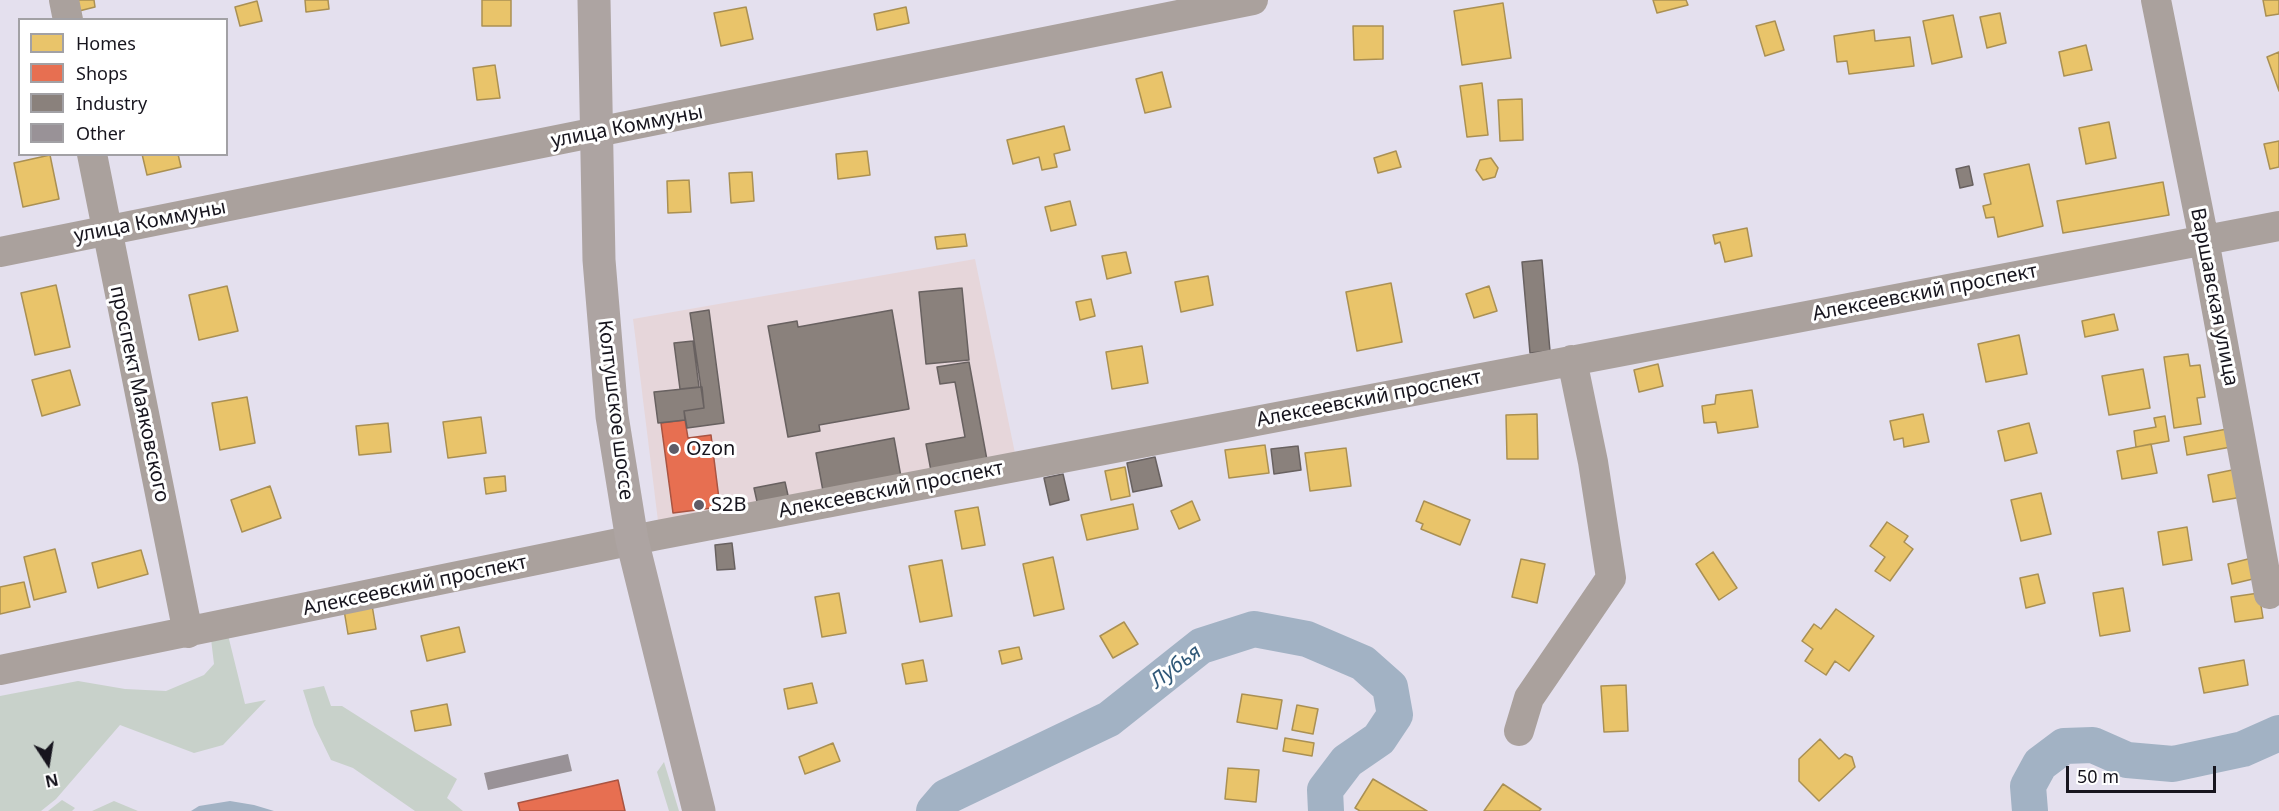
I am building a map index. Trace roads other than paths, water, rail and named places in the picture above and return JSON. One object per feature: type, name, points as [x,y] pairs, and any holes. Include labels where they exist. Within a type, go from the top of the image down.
[{"type":"main road","name":"Колтушское шоссе","points":[[594,0],[599,260],[608,374],[632,540],[699,811]]},
{"type":"street","points":[[64,0],[68,18]]},
{"type":"street","name":"улица Коммуны","points":[[0,252],[1253,0]]},
{"type":"street","name":"Варшавская улица","points":[[2156,0],[2204,240],[2269,594]]},
{"type":"street","name":"проспект Маяковского","points":[[92,156],[188,633]]},
{"type":"street","name":"Алексеевский проспект","points":[[0,670],[632,540],[2279,226]]},
{"type":"street","points":[[1519,731],[1529,698],[1614,587],[1593,462],[1572,360]]},
{"type":"water","points":[[230,801],[274,811],[191,811],[199,806]]},
{"type":"waterway","name":"Лубья","points":[[934,811],[946,797],[1109,719],[1201,646],[1254,629],[1307,639],[1363,663],[1390,687],[1395,715],[1379,739],[1347,761],[1325,790],[1326,811]]},
{"type":"waterway","name":"Лубья","points":[[2030,811],[2028,786],[2040,764],[2064,746],[2093,745],[2127,760],[2173,764],[2243,749],[2279,733]]},
{"type":"place","name":"Ozon","points":[[674,449]]},
{"type":"place","name":"S2B","points":[[699,505]]}]
